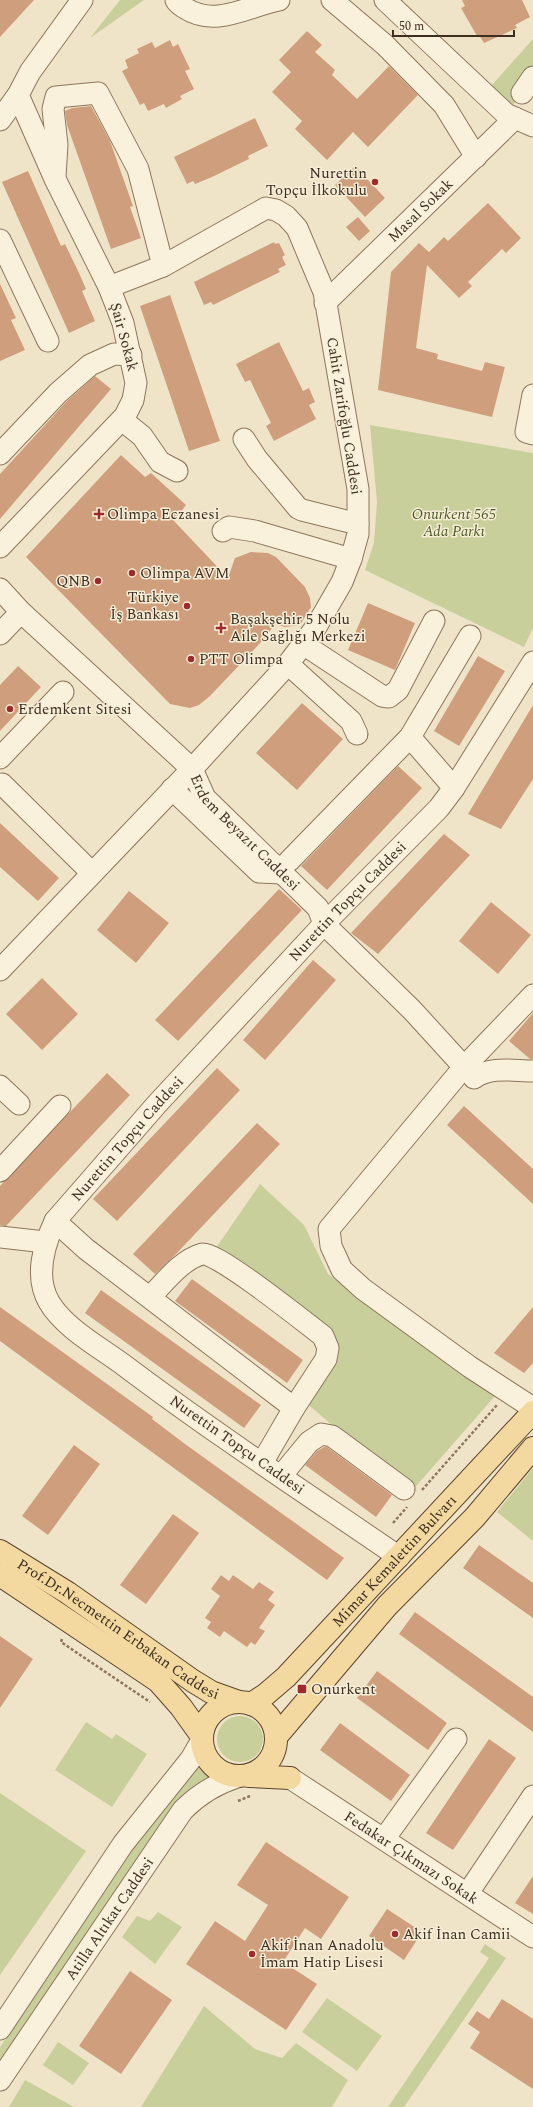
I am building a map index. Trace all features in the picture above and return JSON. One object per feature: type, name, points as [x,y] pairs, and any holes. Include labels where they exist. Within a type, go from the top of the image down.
[{"type":"main road","name":"Mimar Kemalettin Bulvarı","points":[[245,1703],[265,1695],[286,1677],[533,1412]]},
{"type":"main road","name":"Mimar Kemalettin Bulvarı","points":[[276,1742],[387,1606],[475,1518],[533,1448]]},
{"type":"main road","name":"Prof.Dr.Necmettin Erbakan Caddesi","points":[[0,1550],[68,1593],[192,1681],[210,1692],[245,1703]]},
{"type":"main road","name":"Prof.Dr.Necmettin Erbakan Caddesi","points":[[0,1575],[158,1682],[181,1707],[201,1738]]},
{"type":"main road","points":[[245,1703],[261,1709],[270,1718],[275,1728],[276,1742],[282,1764],[290,1778],[243,1776],[219,1771],[206,1757],[201,1738],[209,1718],[217,1709],[228,1704],[245,1703]]},
{"type":"main road","points":[[243,1776],[260,1770],[269,1762],[276,1742]]},
{"type":"street","points":[[0,120],[18,95],[30,72],[82,0]]},
{"type":"street","points":[[176,0],[190,11],[207,17],[225,16],[279,0]]},
{"type":"street","points":[[332,0],[385,45],[444,105],[476,157]]},
{"type":"street","points":[[392,2],[506,114],[524,122]]},
{"type":"street","points":[[55,179],[58,145],[53,109],[56,97],[98,93],[138,169],[163,266]]},
{"type":"street","name":"Şair Sokak","points":[[0,547],[122,420],[133,400],[136,383],[123,323],[109,286],[55,179],[18,95]]},
{"type":"street","name":"Masal Sokak","points":[[325,303],[476,157],[524,122]]},
{"type":"street","name":"Cahit Zarifoğlu Caddesi","points":[[0,970],[192,769],[288,664],[316,627],[342,582],[351,559],[358,524],[358,489],[324,292],[297,228],[286,216],[276,210],[266,208],[163,266],[109,286]]},
{"type":"street","points":[[0,240],[48,341]]},
{"type":"street","points":[[0,454],[58,393],[90,365],[114,354],[131,355]]},
{"type":"street","points":[[533,395],[526,432],[533,434]]},
{"type":"street","points":[[122,420],[142,436],[160,462],[177,471]]},
{"type":"street","points":[[244,439],[257,459],[298,508],[358,524]]},
{"type":"street","points":[[223,531],[229,527],[255,531],[351,559]]},
{"type":"street","name":"Erdem Beyazıt Caddesi","points":[[0,589],[21,612],[192,769],[205,798],[285,867],[318,908],[324,924],[412,1010],[469,1073]]},
{"type":"street","points":[[0,634],[21,612]]},
{"type":"street","points":[[303,644],[382,696],[389,697],[398,690],[434,621]]},
{"type":"street","points":[[172,789],[258,872],[285,867],[410,737],[470,636]]},
{"type":"street","name":"Nurettin Topçu Caddesi","points":[[399,1557],[141,1378],[61,1319],[49,1301],[42,1283],[42,1260],[45,1242],[55,1220],[156,1104],[324,924],[439,808],[454,788],[533,662]]},
{"type":"street","points":[[288,664],[351,722],[357,734]]},
{"type":"street","points":[[0,758],[63,692]]},
{"type":"street","points":[[410,737],[454,788]]},
{"type":"street","points":[[2,784],[92,873]]},
{"type":"street","points":[[533,995],[469,1073],[329,1229],[331,1246],[342,1270],[363,1290],[470,1367],[533,1408]]},
{"type":"street","points":[[469,1073],[494,1070],[533,1071]]},
{"type":"street","points":[[0,1086],[19,1104]]},
{"type":"street","points":[[0,1171],[60,1106]]},
{"type":"street","points":[[55,1220],[86,1249],[294,1408]]},
{"type":"street","points":[[0,1237],[45,1242]]},
{"type":"street","points":[[150,1297],[180,1266],[202,1254],[208,1254],[227,1264],[323,1336],[328,1348],[326,1359],[294,1408],[262,1463]]},
{"type":"street","points":[[281,1476],[309,1442],[321,1434],[332,1436],[404,1489]]},
{"type":"street","name":"Atilla Altıkat Caddesi","points":[[0,2028],[123,1844],[191,1759],[201,1738]]},
{"type":"street","points":[[384,1839],[456,1739]]},
{"type":"street","name":"Atilla Altıkat Caddesi","points":[[0,2080],[183,1810],[202,1793],[223,1781],[243,1776]]},
{"type":"street","name":"Fedakar Çıkmazı Sokak","points":[[290,1778],[468,1893],[533,1937]]},
{"type":"street","points":[[468,1893],[533,1796]]},
{"type":"path","points":[[425,1486],[510,1392]]},
{"type":"path","points":[[78,1655],[152,1703]]},
{"type":"green space","points":[[120,0],[144,0],[90,38]]},
{"type":"green space","points":[[533,39],[533,78],[513,105],[491,86]]},
{"type":"green space","name":"Onurkent 565 Ada Parkı","points":[[370,425],[533,453],[533,628],[524,647],[365,570],[374,543],[377,502]]},
{"type":"green space","points":[[260,1184],[304,1225],[328,1274],[495,1396],[411,1492],[305,1402],[337,1353],[207,1261]]},
{"type":"green space","points":[[533,1468],[533,1541],[497,1512]]},
{"type":"green space","points":[[245,1716],[257,1722],[262,1730],[262,1748],[257,1756],[249,1761],[235,1762],[223,1756],[218,1748],[217,1734],[223,1722],[231,1717]]},
{"type":"green space","points":[[86,1722],[112,1739],[116,1734],[147,1754],[112,1807],[55,1770]]},
{"type":"green space","points":[[198,1766],[210,1779],[0,2069],[0,2047],[137,1842]]},
{"type":"green space","points":[[0,1793],[86,1851],[0,1975]]},
{"type":"green space","points":[[158,1912],[182,1927],[155,1964],[122,1937],[137,1916],[150,1921]]},
{"type":"green space","points":[[485,1944],[506,1958],[404,2107],[388,2107],[489,1958],[480,1952]]},
{"type":"green space","points":[[327,1998],[382,2036],[357,2071],[302,2032]]},
{"type":"green space","points":[[204,2006],[255,2049],[282,2058],[296,2043],[348,2080],[332,2107],[141,2107]]},
{"type":"green space","points":[[58,2042],[89,2063],[73,2085],[43,2065]]},
{"type":"green space","points":[[25,2080],[74,2107],[9,2107]]},
{"type":"building","points":[[0,0],[34,0],[0,37]]},
{"type":"building","points":[[462,0],[522,0],[530,17],[515,25],[517,28],[484,43],[479,35],[477,36],[461,8],[465,6]]},
{"type":"building","points":[[307,31],[322,45],[315,52],[335,70],[332,75],[357,99],[389,66],[418,95],[368,147],[353,132],[327,160],[295,129],[302,121],[272,92],[291,72],[279,60]]},
{"type":"building","points":[[170,40],[173,47],[178,44],[190,69],[185,71],[194,89],[180,96],[182,99],[166,108],[164,104],[148,111],[144,103],[140,105],[122,71],[128,68],[125,60],[139,53],[137,49],[152,42],[155,48]]},
{"type":"building","points":[[91,106],[110,141],[133,206],[130,207],[141,238],[111,249],[67,125],[65,111],[72,108]]},
{"type":"building","points":[[255,118],[268,146],[248,156],[249,159],[212,177],[195,184],[193,181],[187,184],[174,157]]},
{"type":"building","points":[[355,166],[385,198],[365,217],[335,185]]},
{"type":"building","points":[[28,171],[61,246],[65,244],[79,273],[86,289],[82,291],[95,321],[69,333],[2,182]]},
{"type":"building","points":[[488,203],[521,238],[506,253],[502,249],[468,282],[472,286],[459,298],[427,265],[416,348],[438,354],[437,359],[482,371],[485,362],[505,367],[492,417],[378,390],[391,272],[419,243],[429,252],[444,237],[448,241]]},
{"type":"building","points":[[358,217],[370,231],[359,241],[346,227]]},
{"type":"building","points":[[274,242],[275,244],[279,243],[285,255],[282,257],[286,265],[278,269],[280,272],[213,305],[211,302],[204,305],[194,282]]},
{"type":"building","points":[[0,284],[16,318],[11,320],[25,350],[0,361]]},
{"type":"building","points":[[170,295],[220,441],[189,451],[140,306]]},
{"type":"building","points":[[279,342],[303,391],[309,388],[315,402],[309,405],[316,419],[274,441],[266,426],[271,423],[250,380],[245,382],[236,364]]},
{"type":"building","points":[[95,376],[111,389],[0,519],[0,474],[66,402]]},
{"type":"building","name":"Olimpa AVM","points":[[121,455],[145,477],[151,473],[186,505],[174,521],[228,578],[235,558],[251,552],[268,553],[276,557],[305,587],[310,598],[311,607],[300,625],[285,627],[275,624],[265,638],[210,696],[199,705],[190,708],[170,704],[26,557]]},
{"type":"building","points":[[368,603],[415,623],[395,670],[348,650]]},
{"type":"building","points":[[478,656],[505,671],[459,746],[434,731]]},
{"type":"building","name":"Erdemkent Sitesi","points":[[18,666],[41,687],[0,731],[0,685]]},
{"type":"building","points":[[302,703],[343,739],[297,790],[256,753]]},
{"type":"building","points":[[533,705],[533,779],[501,829],[468,814]]},
{"type":"building","points":[[398,766],[422,788],[327,890],[301,866]]},
{"type":"building","points":[[0,823],[59,878],[38,901],[0,867]]},
{"type":"building","points":[[444,834],[470,855],[378,954],[351,933]]},
{"type":"building","points":[[279,889],[302,910],[178,1041],[155,1020]]},
{"type":"building","points":[[129,891],[169,923],[136,963],[97,930]]},
{"type":"building","points":[[491,902],[531,935],[498,974],[459,941]]},
{"type":"building","points":[[313,960],[336,980],[265,1060],[243,1040]]},
{"type":"building","points":[[42,978],[78,1014],[42,1050],[6,1014]]},
{"type":"building","points":[[533,1013],[533,1059],[530,1059],[509,1041]]},
{"type":"building","points":[[217,1068],[240,1090],[117,1221],[93,1199]]},
{"type":"building","points":[[107,1073],[130,1095],[6,1226],[0,1225],[0,1186]]},
{"type":"building","points":[[464,1106],[533,1169],[533,1204],[447,1125]]},
{"type":"building","points":[[257,1123],[280,1144],[176,1254],[155,1274],[133,1254]]},
{"type":"building","points":[[192,1279],[303,1360],[287,1383],[175,1301]]},
{"type":"building","points":[[101,1290],[261,1405],[244,1428],[85,1313]]},
{"type":"building","points":[[0,1307],[153,1417],[152,1419],[185,1444],[344,1558],[327,1580],[0,1341]]},
{"type":"building","points":[[533,1307],[533,1363],[524,1373],[494,1353]]},
{"type":"building","points":[[74,1445],[100,1464],[48,1535],[22,1516]]},
{"type":"building","points":[[327,1447],[392,1495],[376,1517],[305,1465],[317,1451]]},
{"type":"building","points":[[173,1514],[199,1533],[146,1604],[120,1585]]},
{"type":"building","points":[[479,1545],[533,1583],[533,1618],[463,1568]]},
{"type":"building","points":[[221,1575],[229,1581],[233,1575],[253,1589],[259,1582],[274,1592],[268,1600],[275,1605],[259,1628],[265,1631],[255,1645],[251,1642],[247,1647],[224,1631],[220,1637],[207,1628],[211,1622],[205,1618],[220,1596],[211,1589]]},
{"type":"building","points":[[415,1612],[533,1697],[533,1732],[399,1634]]},
{"type":"building","points":[[0,1636],[33,1659],[0,1708]]},
{"type":"building","points":[[377,1671],[447,1723],[428,1750],[357,1698]]},
{"type":"building","points":[[340,1723],[410,1775],[391,1801],[320,1750]]},
{"type":"building","points":[[489,1739],[516,1758],[453,1850],[426,1833]]},
{"type":"building","points":[[266,1842],[349,1897],[321,1939],[305,1928],[283,1962],[317,1984],[286,2030],[186,1964],[215,1921],[245,1941],[268,1905],[237,1885]]},
{"type":"building","points":[[533,1876],[533,1914],[515,1903]]},
{"type":"building","name":"Akif İnan Camii","points":[[387,1909],[422,1932],[404,1960],[369,1936]]},
{"type":"building","points":[[130,1971],[172,2000],[121,2074],[79,2046]]},
{"type":"building","points":[[502,1999],[533,2019],[533,2089],[470,2048],[480,2032],[468,2024],[477,2011],[489,2019]]},
{"type":"place","name":"Nurettin Topçu İlkokulu","points":[[375,182]]},
{"type":"place","name":"Olimpa Eczanesi","points":[[99,514]]},
{"type":"place","name":"Olimpa AVM","points":[[132,573]]},
{"type":"place","name":"QNB","points":[[98,581]]},
{"type":"place","name":"Türkiye İş Bankası","points":[[187,606]]},
{"type":"place","name":"Başakşehir 5 Nolu Aile Sağlığı Merkezi","points":[[221,628]]},
{"type":"place","name":"PTT Olimpa","points":[[191,659]]},
{"type":"place","name":"Erdemkent Sitesi","points":[[10,709]]},
{"type":"place","name":"Onurkent","points":[[302,1689]]},
{"type":"place","name":"Akif İnan Camii","points":[[395,1934]]},
{"type":"place","name":"Akif İnan Anadolu İmam Hatip Lisesi","points":[[252,1954]]}]
